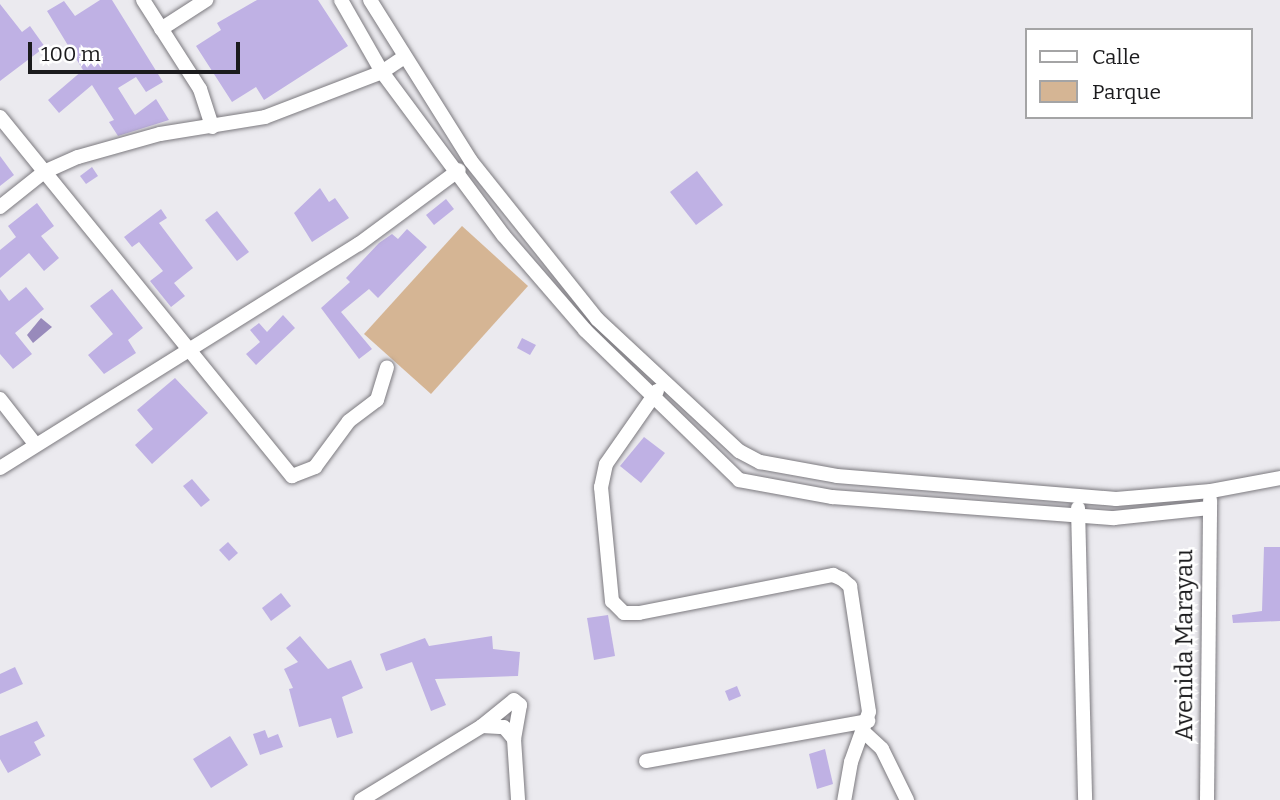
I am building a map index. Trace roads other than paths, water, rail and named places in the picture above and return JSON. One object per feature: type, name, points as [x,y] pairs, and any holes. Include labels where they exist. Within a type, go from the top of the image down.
[{"type":"street","points":[[143,0],[200,89],[212,127]]},
{"type":"street","points":[[161,29],[206,0]]},
{"type":"street","points":[[341,0],[382,72],[454,175],[584,330],[650,398],[738,480],[832,497],[1077,515],[1114,517],[1209,508]]},
{"type":"street","points":[[370,0],[403,58],[471,161],[597,319],[739,451],[785,470],[1116,499],[1211,491],[1280,478]]},
{"type":"street","points":[[0,207],[44,172],[136,141],[265,117],[382,72],[403,58]]},
{"type":"street","points":[[0,117],[187,351],[292,476],[315,467],[349,421],[377,400],[387,367]]},
{"type":"street","points":[[0,468],[359,244],[471,161]]},
{"type":"street","points":[[664,383],[620,440],[603,476],[612,601],[624,613],[639,613],[833,575],[842,579],[850,586],[866,727],[881,749],[907,800]]},
{"type":"street","points":[[0,399],[36,445]]},
{"type":"street","name":"Avenida Marayau","points":[[1207,800],[1211,491]]},
{"type":"street","points":[[1078,495],[1085,800]]},
{"type":"street","points":[[361,800],[482,726],[514,700],[520,705],[514,739],[518,800]]},
{"type":"street","points":[[482,726],[504,727],[514,739]]},
{"type":"street","points":[[646,761],[866,727]]},
{"type":"street","points":[[844,800],[851,762],[866,727]]}]
